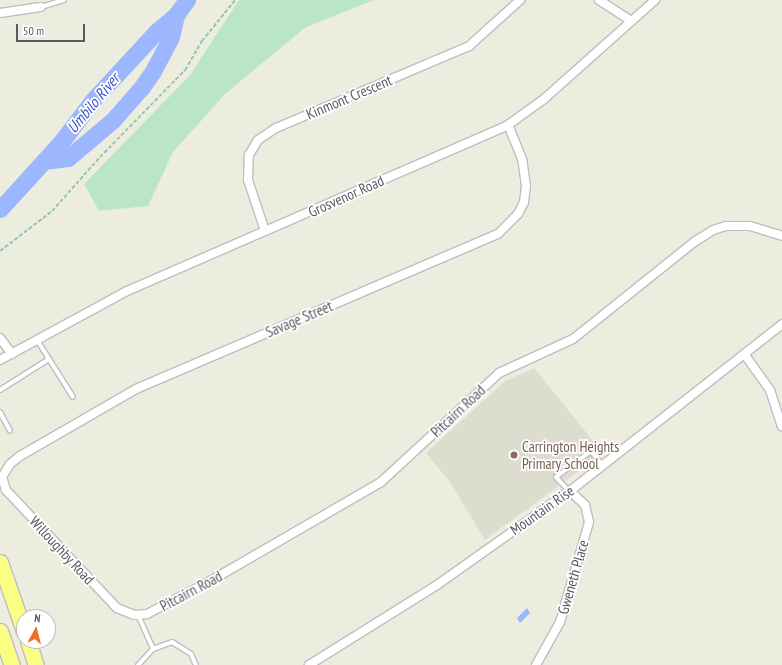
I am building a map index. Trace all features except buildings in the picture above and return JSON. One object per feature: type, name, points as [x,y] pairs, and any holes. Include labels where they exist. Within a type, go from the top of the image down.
[{"type":"highway","points":[[0,562],[16,609]]},
{"type":"highway","points":[[0,631],[12,665]]},
{"type":"highway","points":[[31,649],[36,665]]},
{"type":"street","name":"Kinmont Crescent","points":[[265,231],[248,180],[249,154],[258,140],[276,128],[469,46],[520,0]]},
{"type":"street","points":[[598,0],[631,21]]},
{"type":"street","name":"Grosvenor Road","points":[[12,354],[127,290],[508,125],[544,99],[654,0]]},
{"type":"street","points":[[0,13],[41,7]]},
{"type":"street","name":"Savage Street","points":[[1,476],[10,464],[20,456],[136,389],[498,234],[518,214],[524,202],[526,186],[522,159],[508,125]]},
{"type":"street","name":"Pitcairn Road","points":[[136,614],[156,610],[212,580],[381,482],[499,373],[573,339],[694,242],[713,230],[726,226],[750,226],[782,236]]},
{"type":"street","name":"Mountain Rise","points":[[309,665],[437,585],[570,491],[745,355],[782,324]]},
{"type":"street","points":[[0,338],[12,354],[0,360]]},
{"type":"street","points":[[745,355],[770,390],[782,426]]},
{"type":"street","name":"Willoughby Road","points":[[1,476],[6,490],[117,608],[136,614]]},
{"type":"street","name":"Gweneth Place","points":[[536,665],[560,622],[589,522],[585,505],[570,491]]},
{"type":"lane","points":[[41,7],[64,0]]},
{"type":"lane","points":[[37,339],[73,397]]},
{"type":"lane","points":[[0,390],[49,359]]},
{"type":"lane","points":[[0,412],[10,431]]},
{"type":"lane","points":[[570,491],[556,477],[591,451],[603,466]]},
{"type":"lane","points":[[136,614],[153,649]]},
{"type":"lane","points":[[138,665],[153,649],[172,642],[191,654],[196,665]]},
{"type":"path","points":[[0,251],[52,211],[100,157],[185,70],[202,41],[235,0]]},
{"type":"shaded area","name":"Carrington Heights Primary School","points":[[534,368],[603,453],[485,540],[450,482],[426,453],[505,381]]},
{"type":"green space","points":[[239,0],[374,0],[306,27],[225,94],[173,152],[148,206],[99,211],[84,184],[190,75]]},
{"type":"water","points":[[527,608],[530,613],[520,623],[517,618]]},
{"type":"waterway","name":"Umbilo River","points":[[0,209],[62,141],[93,100],[157,31],[176,15],[187,0]]},
{"type":"waterway","points":[[44,161],[68,158],[113,120],[142,87],[153,71],[171,37],[176,15]]},
{"type":"place","name":"Carrington Heights Primary School","points":[[514,455]]}]
